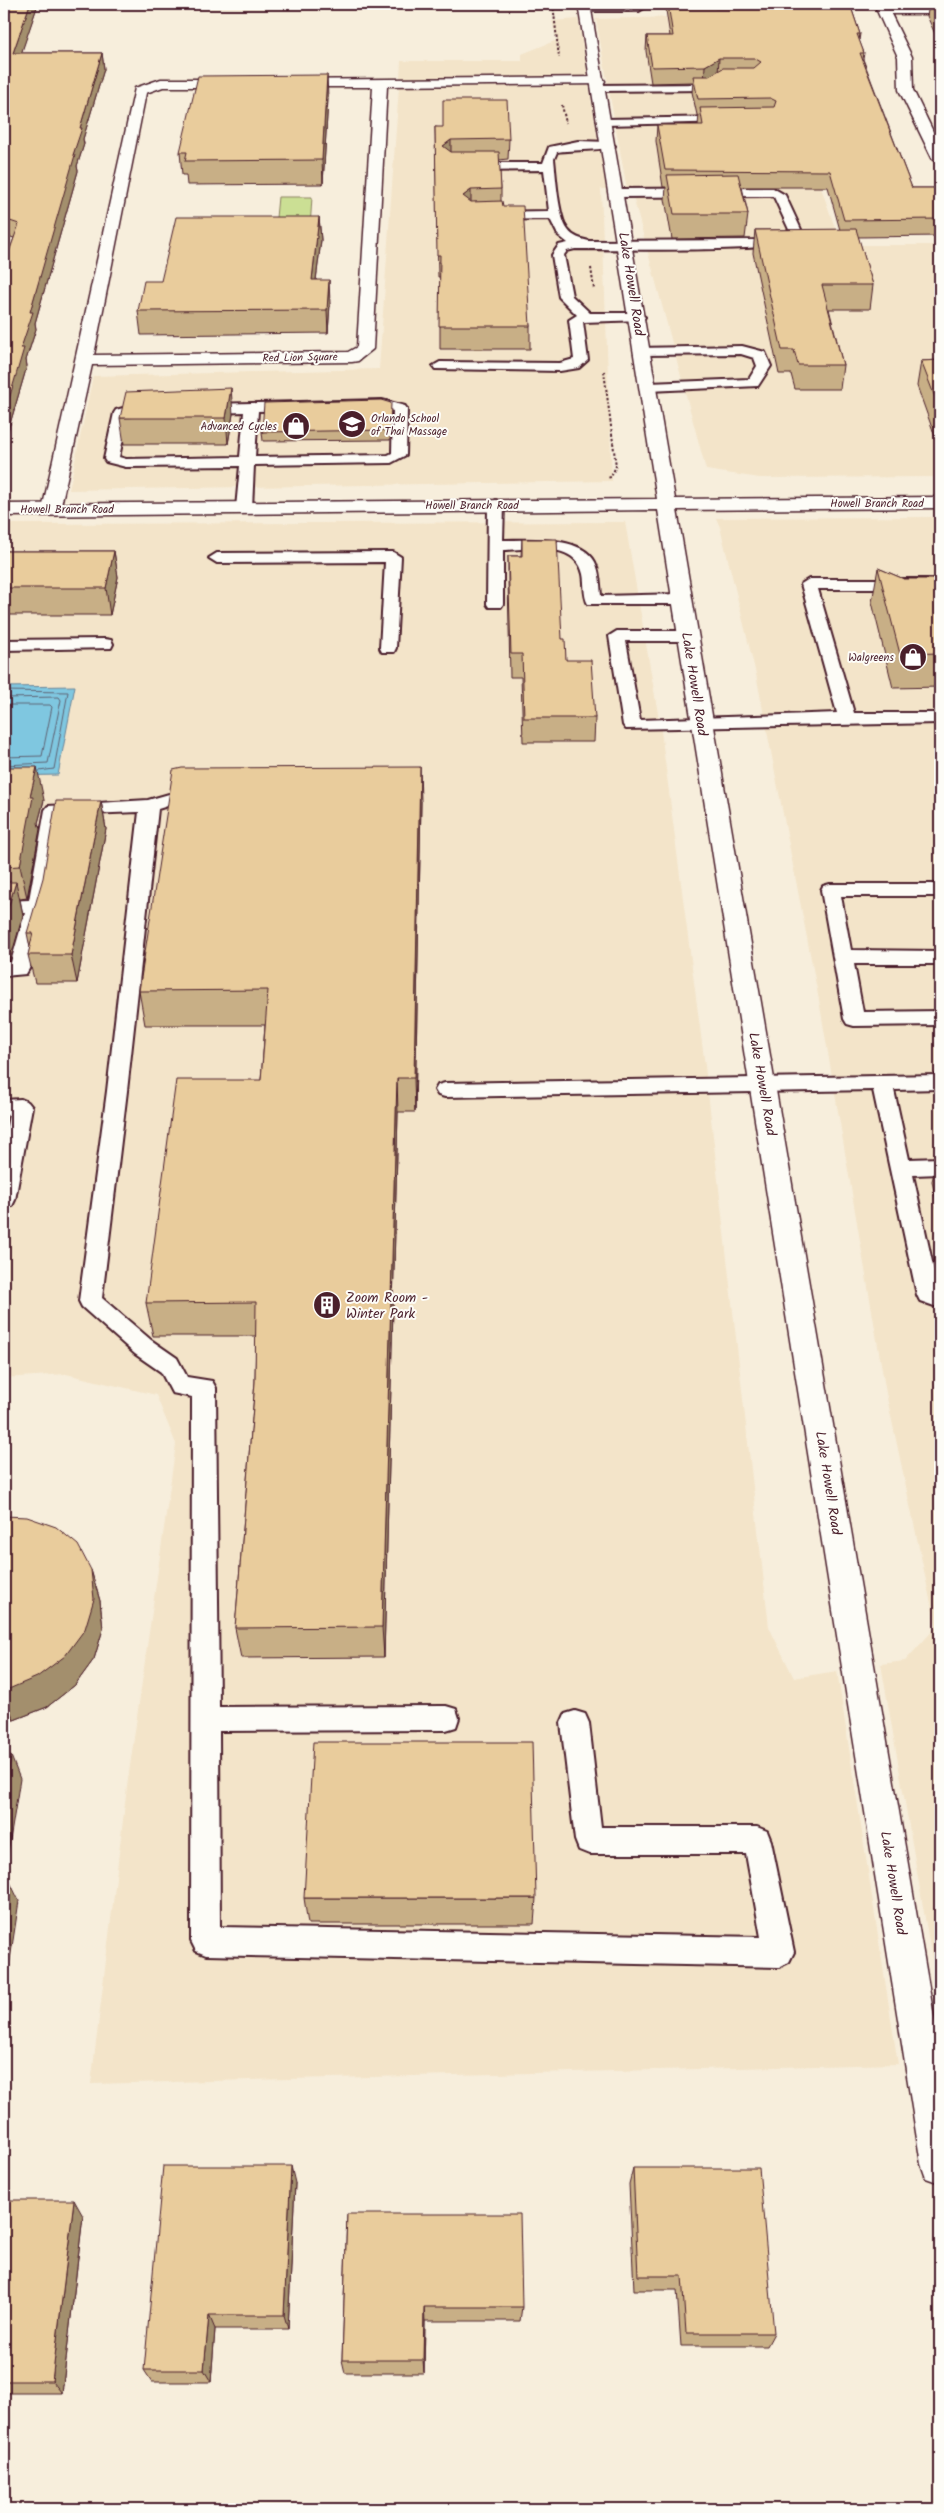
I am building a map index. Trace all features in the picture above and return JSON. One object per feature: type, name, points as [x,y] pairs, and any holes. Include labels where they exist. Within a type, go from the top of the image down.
[{"type":"street","name":"Lake Howell Road","points":[[584,6],[638,317],[702,725],[764,1086],[940,2164]]},
{"type":"street","points":[[940,10],[882,7],[905,57],[906,90],[940,160]]},
{"type":"street","points":[[51,510],[85,360],[140,91],[161,84],[250,83]]},
{"type":"street","points":[[270,83],[599,85]]},
{"type":"street","name":"Red Lion Square","points":[[85,360],[352,356],[366,349],[380,83]]},
{"type":"street","name":"Howell Branch Road","points":[[4,510],[940,502]]},
{"type":"lane","points":[[584,6],[639,8],[638,4]]},
{"type":"lane","points":[[599,85],[707,87],[714,84],[715,80],[727,79]]},
{"type":"lane","points":[[605,122],[741,120]]},
{"type":"lane","points":[[589,245],[572,241],[560,232],[548,159],[553,149],[578,146],[609,146]]},
{"type":"lane","points":[[460,167],[549,166]]},
{"type":"lane","points":[[586,317],[566,297],[558,255],[563,248],[589,245],[626,246],[791,242],[799,238],[779,195],[773,192],[617,193]]},
{"type":"lane","points":[[480,216],[556,215]]},
{"type":"lane","points":[[440,366],[560,367],[574,365],[581,360],[576,320],[586,317],[638,317]]},
{"type":"lane","points":[[643,351],[742,350],[760,356],[764,366],[753,383],[649,387]]},
{"type":"lane","points":[[263,406],[393,406],[400,409],[399,455],[390,459],[126,463],[111,459],[121,413],[141,409],[251,408],[263,406]]},
{"type":"lane","points":[[244,508],[251,408]]},
{"type":"lane","points":[[495,604],[496,505]]},
{"type":"lane","points":[[495,545],[541,545],[568,549],[583,556],[589,568],[594,601],[682,599]]},
{"type":"lane","points":[[217,558],[393,557],[388,648]]},
{"type":"lane","points":[[847,718],[809,584],[940,584]]},
{"type":"lane","points":[[688,636],[617,636],[632,725],[702,725],[847,718],[940,718]]},
{"type":"lane","points":[[4,645],[105,644]]},
{"type":"lane","points":[[4,969],[19,969],[37,906],[54,810],[149,806],[214,786]]},
{"type":"lane","points":[[149,806],[117,1091],[90,1301],[143,1347],[168,1365],[180,1386],[204,1388],[206,1941],[779,1952],[757,1841],[589,1840],[575,1722]]},
{"type":"lane","points":[[940,890],[830,890],[854,1019],[940,1018]]},
{"type":"lane","points":[[4,906],[37,906]]},
{"type":"lane","points":[[843,957],[940,957]]},
{"type":"lane","points":[[445,1090],[940,1082]]},
{"type":"lane","points":[[882,1084],[928,1295],[940,1299]]},
{"type":"lane","points":[[4,1108],[21,1107],[4,1200]]},
{"type":"lane","points":[[900,1167],[940,1166]]},
{"type":"lane","points":[[205,1719],[446,1718]]},
{"type":"path","points":[[553,4],[559,64]]},
{"type":"path","points":[[562,101],[566,127]]},
{"type":"path","points":[[591,262],[594,291]]},
{"type":"path","points":[[603,363],[616,466],[610,477]]},
{"type":"shaded area","points":[[761,15],[841,245],[940,245],[940,477],[760,478],[706,470],[631,189],[627,189],[596,19]]},
{"type":"shaded area","points":[[578,19],[588,77],[400,79],[401,61],[522,61],[522,54],[557,40],[552,21]]},
{"type":"shaded area","points":[[589,86],[606,189],[601,189],[612,481],[69,490],[93,376],[379,369],[399,87]]},
{"type":"shaded area","points":[[940,517],[940,2005],[881,1664],[905,1661],[936,1627],[886,1393],[819,1000],[756,674],[720,527],[716,518]]},
{"type":"shaded area","points":[[625,522],[661,731],[705,1066],[769,1627],[794,1678],[837,1671],[898,2064],[91,2084],[127,1787],[176,1444],[156,1395],[66,1374],[4,1378],[4,524]]},
{"type":"green space","points":[[278,197],[312,197],[310,228],[275,228]]},
{"type":"water","points":[[75,686],[58,775],[4,776],[4,687]]},
{"type":"building","points":[[4,4],[30,4],[13,53],[102,53],[30,312],[33,312],[21,348],[24,348],[4,416],[4,266],[19,224],[4,219]]},
{"type":"building","points":[[668,4],[714,4],[715,8],[782,8],[781,4],[850,4],[860,34],[857,34],[864,53],[860,53],[912,188],[940,188],[940,219],[844,220],[830,171],[665,170],[657,125],[703,125],[700,108],[774,107],[776,101],[770,98],[698,99],[693,76],[709,76],[723,68],[754,68],[761,62],[754,58],[719,58],[705,66],[652,67],[647,36],[673,36]]},
{"type":"building","points":[[931,4],[940,4],[940,24]]},
{"type":"building","points":[[327,75],[322,160],[185,161],[187,152],[180,152],[198,76]]},
{"type":"building","points":[[443,100],[507,100],[509,139],[451,140],[443,146],[451,152],[499,152],[501,189],[471,190],[463,196],[471,202],[502,201],[503,206],[523,206],[530,326],[439,326],[440,255],[437,255],[435,127],[443,127]]},
{"type":"building","points":[[738,174],[748,214],[674,214],[667,175]]},
{"type":"building","points":[[176,217],[319,217],[312,280],[329,280],[327,310],[138,311],[144,281],[161,281]]},
{"type":"building","points":[[856,229],[873,285],[822,285],[843,365],[798,365],[794,350],[782,350],[755,230]]},
{"type":"building","points":[[940,360],[940,410],[921,361]]},
{"type":"building","points":[[231,388],[226,418],[120,418],[126,392]]},
{"type":"building","points":[[381,400],[391,403],[390,430],[262,432],[264,403]]},
{"type":"building","points":[[522,539],[557,539],[562,639],[565,639],[566,660],[591,660],[595,718],[524,718],[522,654],[511,654],[508,556],[522,556]]},
{"type":"building","points":[[4,551],[114,551],[106,588],[4,588]]},
{"type":"building","points":[[878,568],[904,579],[940,579],[940,653],[900,654]]},
{"type":"building","points":[[4,767],[37,767],[30,797],[33,797],[20,866],[4,867]]},
{"type":"building","points":[[420,767],[414,1078],[397,1078],[382,1627],[235,1628],[255,1382],[256,1302],[146,1303],[176,1080],[261,1080],[268,990],[139,991],[173,770],[182,768]]},
{"type":"building","points":[[56,801],[101,801],[71,955],[28,955],[33,933],[27,933],[43,878]]},
{"type":"building","points":[[4,882],[16,882],[4,921]]},
{"type":"building","points":[[4,1516],[27,1517],[56,1527],[78,1545],[91,1570],[94,1599],[85,1629],[65,1656],[37,1677],[4,1691]]},
{"type":"building","points":[[313,1742],[532,1742],[536,1898],[304,1898]]},
{"type":"building","points":[[4,1756],[11,1756],[4,1797]]},
{"type":"building","points":[[4,1880],[9,1880],[4,1915]]},
{"type":"building","points":[[163,2166],[291,2166],[284,2315],[209,2315],[204,2370],[144,2370]]},
{"type":"building","points":[[633,2168],[759,2168],[774,2333],[686,2333],[682,2276],[638,2276]]},
{"type":"building","points":[[4,2200],[74,2200],[52,2381],[4,2381]]},
{"type":"building","points":[[347,2214],[520,2214],[522,2307],[424,2307],[423,2360],[342,2360]]},
{"type":"place","name":"Orlando School of Thai Massage","points":[[352,424]]},
{"type":"place","name":"Advanced Cycles","points":[[296,426]]},
{"type":"place","name":"Walgreens","points":[[913,657]]},
{"type":"place","name":"Zoom Room - Winter Park","points":[[327,1305]]}]
